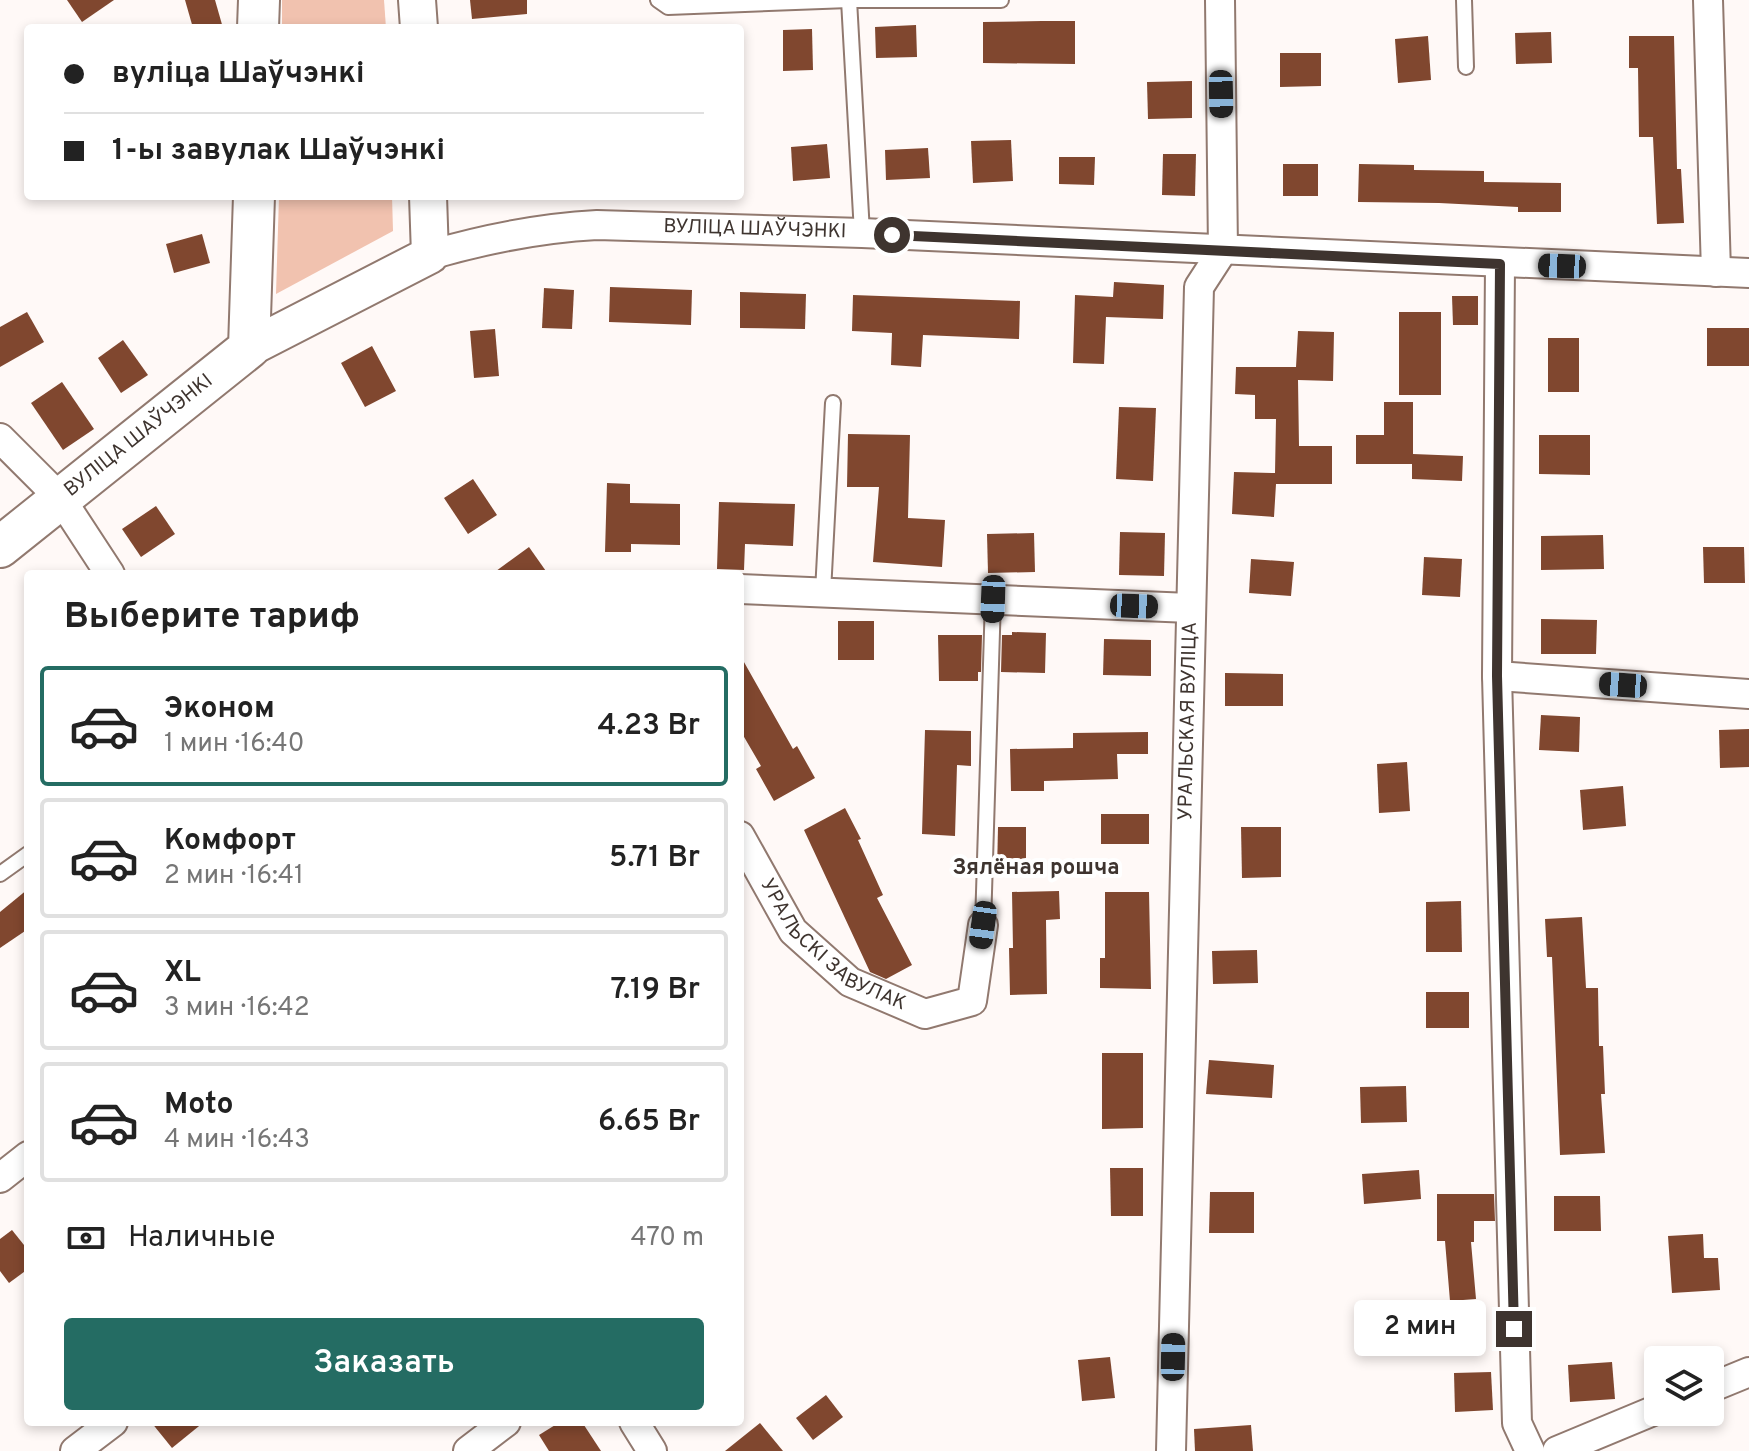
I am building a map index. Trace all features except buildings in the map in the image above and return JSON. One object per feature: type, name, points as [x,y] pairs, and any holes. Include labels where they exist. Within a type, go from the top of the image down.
[{"type":"main road","points":[[258,24],[259,0]]},
{"type":"main road","points":[[249,348],[254,200]]},
{"type":"main road","name":"ВУЛІЦА ШАЎЧЭНКІ","points":[[0,547],[249,348]]},
{"type":"street","points":[[417,0],[419,24]]},
{"type":"street","points":[[1220,0],[1223,250]]},
{"type":"street","points":[[1708,0],[1716,272]]},
{"type":"street","points":[[428,200],[430,255]]},
{"type":"street","name":"ВУЛІЦА ШАЎЧЭНКІ","points":[[249,348],[430,255],[476,241],[557,227],[597,225],[862,233],[1749,273]]},
{"type":"street","name":"УРАЛЬСКАЯ ВУЛІЦА","points":[[1171,1451],[1199,287],[1223,250]]},
{"type":"street","points":[[1500,264],[1497,676],[1517,1423],[1530,1451]]},
{"type":"street","points":[[0,438],[61,499],[107,570]]},
{"type":"street","points":[[744,589],[1190,608]]},
{"type":"street","points":[[1497,676],[1749,694]]},
{"type":"street","name":"УРАЛЬСКІ ЗАВУЛАК","points":[[744,843],[793,931],[850,982],[925,1014],[972,1001],[983,925]]},
{"type":"street","points":[[0,1178],[24,1162]]},
{"type":"street","points":[[1724,1382],[1749,1372]]},
{"type":"street","points":[[1557,1451],[1644,1415]]},
{"type":"street","points":[[75,1451],[108,1426]]},
{"type":"street","points":[[468,1451],[501,1426]]},
{"type":"street","points":[[636,1426],[652,1451]]},
{"type":"lane","points":[[658,0],[668,7],[849,0],[1001,0]]},
{"type":"lane","points":[[849,0],[862,233]]},
{"type":"lane","points":[[1464,0],[1466,67]]},
{"type":"lane","points":[[823,592],[833,403]]},
{"type":"lane","points":[[983,925],[993,599]]},
{"type":"lane","points":[[0,874],[24,857]]},
{"type":"shaded area","points":[[282,0],[384,0],[386,24],[282,24]]},
{"type":"shaded area","points":[[279,200],[392,200],[393,231],[276,294]]},
{"type":"district","name":"Зялёная рошча","points":[[1036,868]]},
{"type":"route","points":[[892,235],[1500,264],[1497,676],[1514,1329]]}]
